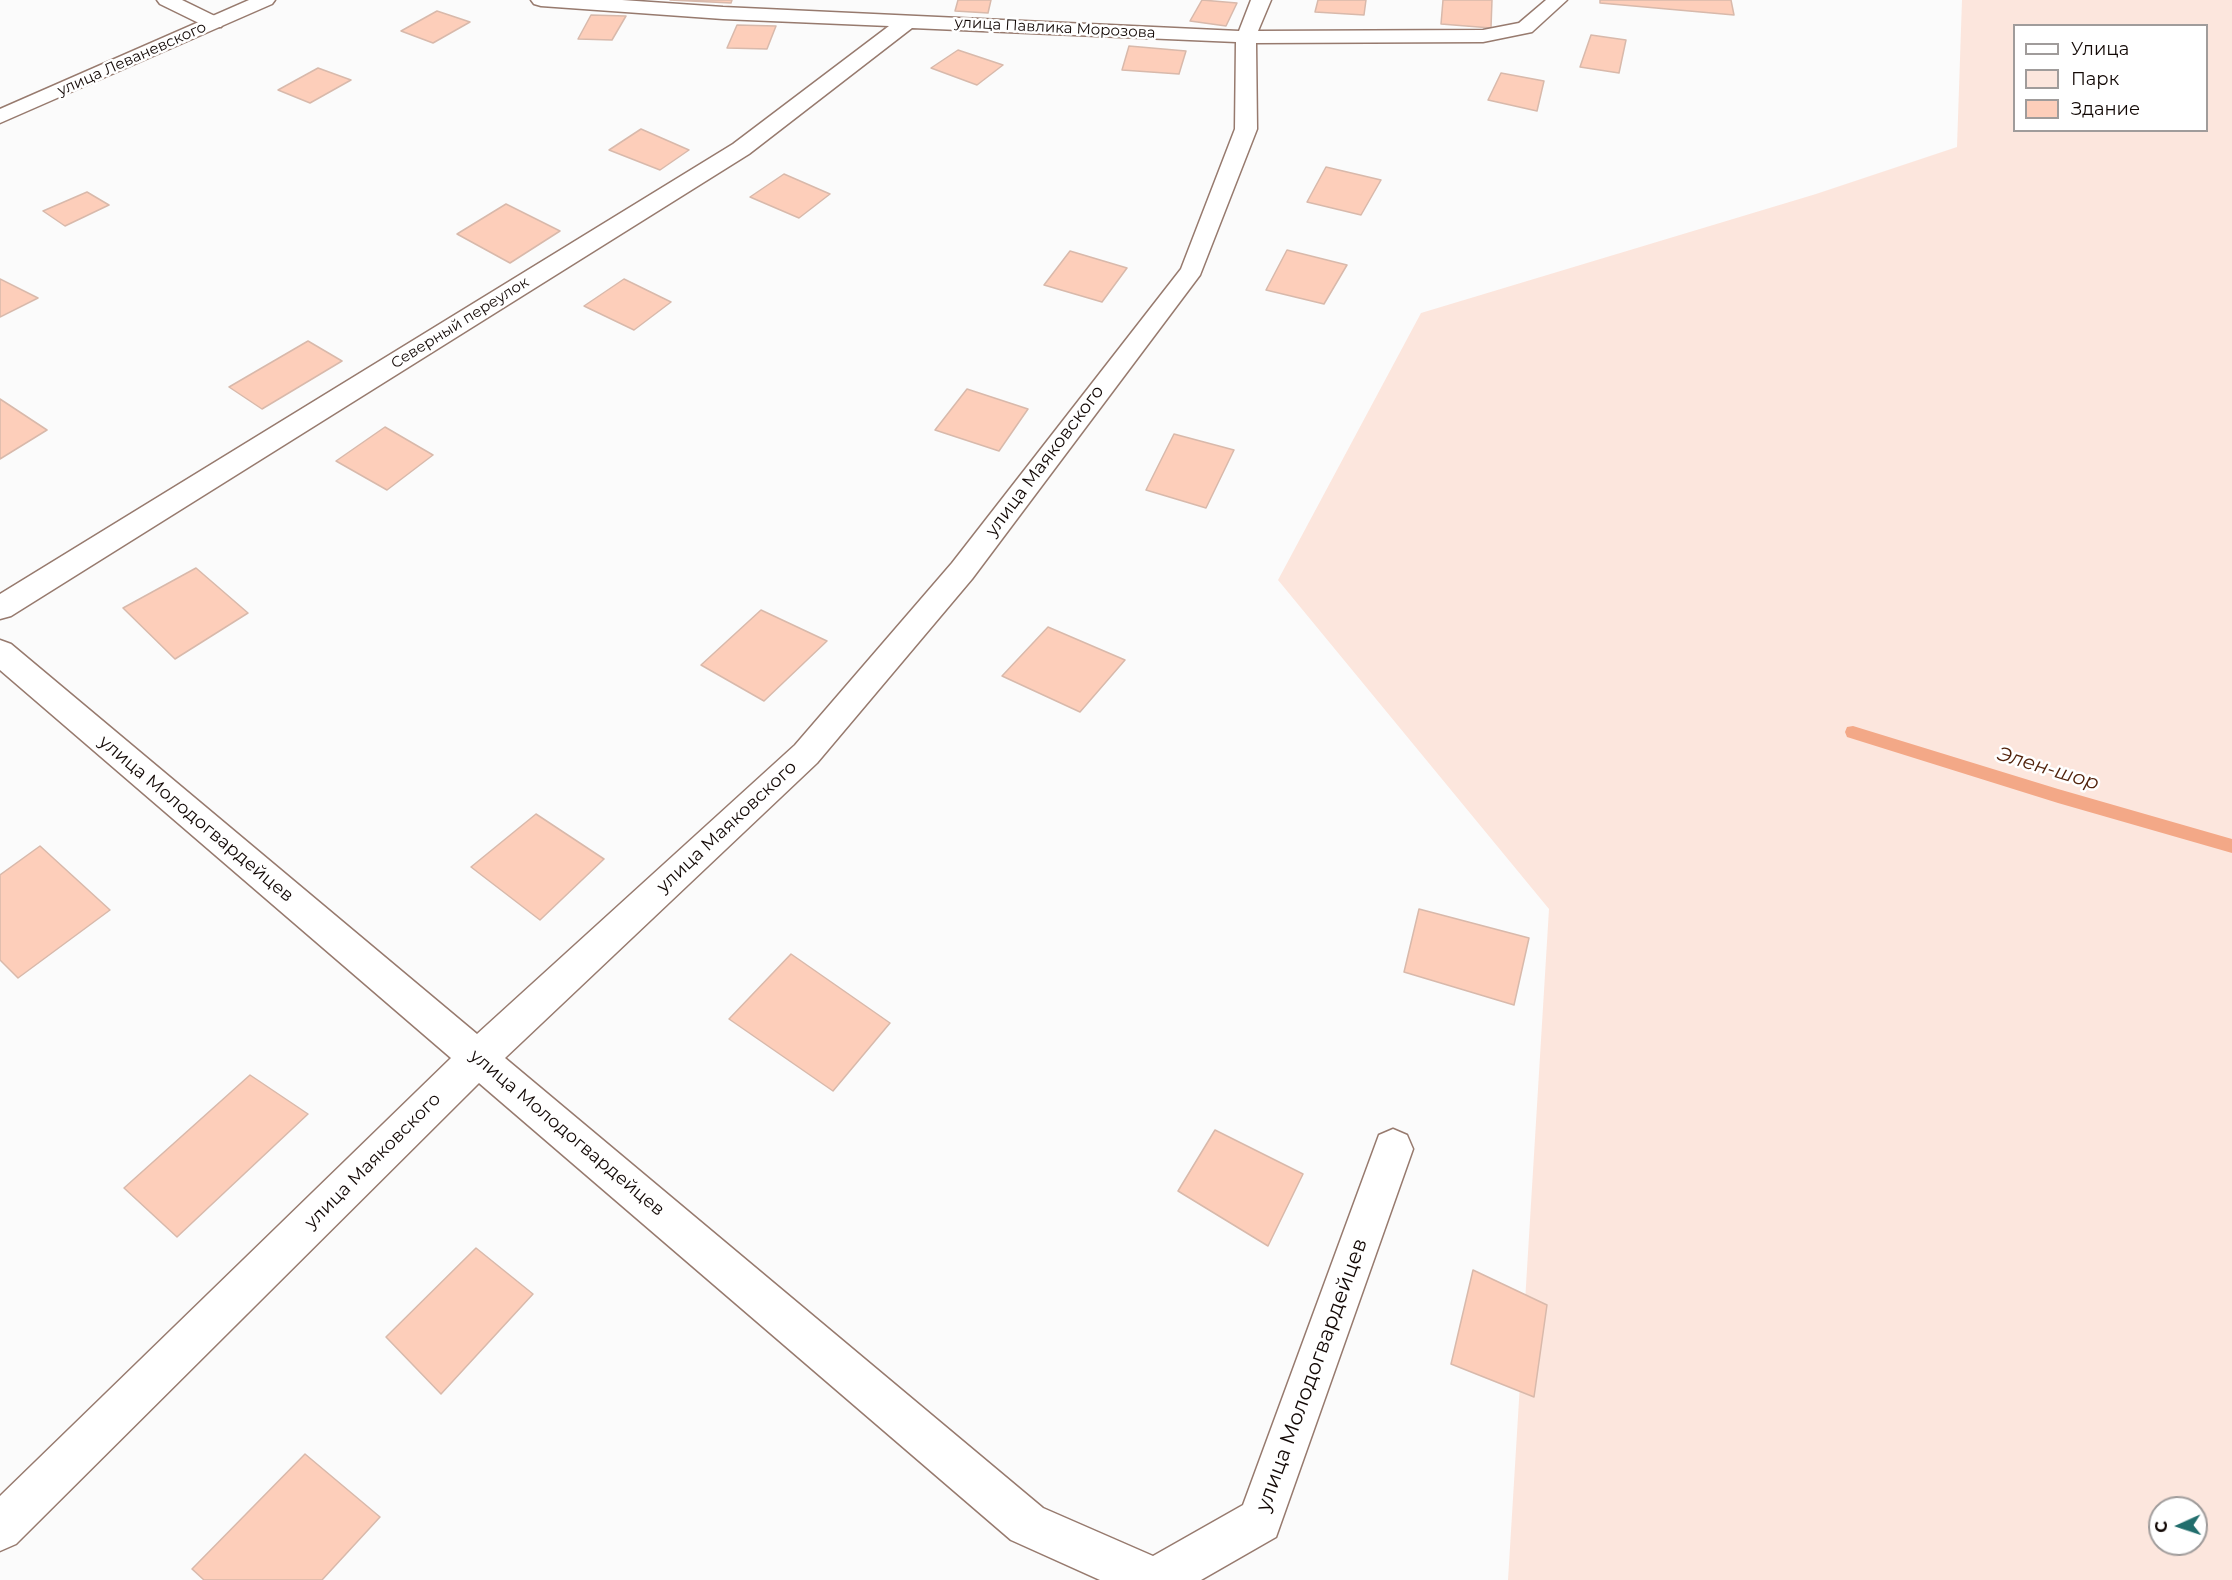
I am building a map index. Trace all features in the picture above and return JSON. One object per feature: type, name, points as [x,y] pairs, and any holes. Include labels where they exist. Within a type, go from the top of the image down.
[{"type":"street","points":[[167,0],[214,22]]},
{"type":"street","name":"улица Леваневского","points":[[0,117],[265,0]]},
{"type":"street","name":"улица Павлика Морозова","points":[[541,0],[723,13],[1246,36],[1483,36],[1525,28],[1557,0]]},
{"type":"street","name":"улица Маяковского","points":[[0,1528],[478,1058],[806,754],[962,571],[1191,270],[1246,129],[1246,36],[1261,0]]},
{"type":"street","name":"Северный переулок","points":[[0,608],[741,148],[908,21]]},
{"type":"street","name":"улица Молодогвардейцев","points":[[0,652],[1027,1524],[1155,1580],[1260,1521],[1393,1149]]},
{"type":"green space","points":[[1962,0],[2232,0],[2232,1580],[1508,1580],[1549,909],[1278,580],[1421,313],[1816,194],[1957,147]]},
{"type":"building","points":[[670,0],[732,0],[731,3]]},
{"type":"building","points":[[958,0],[991,0],[988,13],[955,11]]},
{"type":"building","points":[[1202,0],[1237,3],[1226,26],[1190,21]]},
{"type":"building","points":[[1318,0],[1366,0],[1364,15],[1315,12]]},
{"type":"building","points":[[1443,0],[1492,0],[1491,28],[1441,24]]},
{"type":"building","points":[[1600,0],[1731,0],[1734,15],[1600,3]]},
{"type":"building","points":[[437,11],[470,22],[433,43],[401,31]]},
{"type":"building","points":[[591,15],[626,16],[612,40],[578,39]]},
{"type":"building","points":[[737,25],[776,26],[767,49],[727,48]]},
{"type":"building","points":[[1591,35],[1626,40],[1619,73],[1580,67]]},
{"type":"building","points":[[1129,46],[1186,51],[1179,74],[1122,70]]},
{"type":"building","points":[[958,50],[1003,65],[977,85],[931,68]]},
{"type":"building","points":[[318,68],[351,80],[310,103],[278,90]]},
{"type":"building","points":[[1501,73],[1544,81],[1537,111],[1488,100]]},
{"type":"building","points":[[641,129],[689,150],[660,170],[609,150]]},
{"type":"building","points":[[1326,167],[1381,180],[1361,215],[1307,202]]},
{"type":"building","points":[[784,174],[830,194],[799,218],[750,197]]},
{"type":"building","points":[[87,192],[109,205],[65,226],[43,211]]},
{"type":"building","points":[[506,204],[560,231],[510,263],[457,234]]},
{"type":"building","points":[[1287,250],[1347,265],[1324,304],[1266,290]]},
{"type":"building","points":[[1070,251],[1127,268],[1102,302],[1044,285]]},
{"type":"building","points":[[0,279],[38,298],[0,317]]},
{"type":"building","points":[[624,279],[671,302],[634,330],[584,306]]},
{"type":"building","points":[[308,341],[342,361],[262,409],[229,387]]},
{"type":"building","points":[[967,389],[1028,409],[999,451],[935,430]]},
{"type":"building","points":[[0,399],[47,430],[0,459]]},
{"type":"building","points":[[385,427],[433,455],[387,490],[336,461]]},
{"type":"building","points":[[1174,434],[1234,450],[1206,508],[1146,490]]},
{"type":"building","points":[[196,568],[248,613],[175,659],[123,608]]},
{"type":"building","points":[[761,610],[827,641],[764,701],[701,665]]},
{"type":"building","points":[[1048,627],[1125,660],[1080,712],[1002,676]]},
{"type":"building","points":[[536,814],[604,859],[540,920],[471,867]]},
{"type":"building","points":[[40,846],[110,910],[18,978],[0,960],[0,875]]},
{"type":"building","points":[[1419,909],[1529,938],[1514,1005],[1404,972]]},
{"type":"building","points":[[791,954],[890,1023],[833,1091],[729,1019]]},
{"type":"building","points":[[250,1075],[308,1114],[177,1237],[124,1188]]},
{"type":"building","points":[[1215,1130],[1303,1174],[1268,1246],[1178,1191]]},
{"type":"building","points":[[476,1248],[533,1294],[441,1394],[386,1337]]},
{"type":"building","points":[[1473,1270],[1547,1305],[1534,1397],[1451,1364]]},
{"type":"building","points":[[305,1454],[380,1517],[322,1580],[204,1580],[192,1569]]},
{"type":"waterway","name":"Элен-шор","points":[[1853,732],[2058,796],[2232,846]]}]
